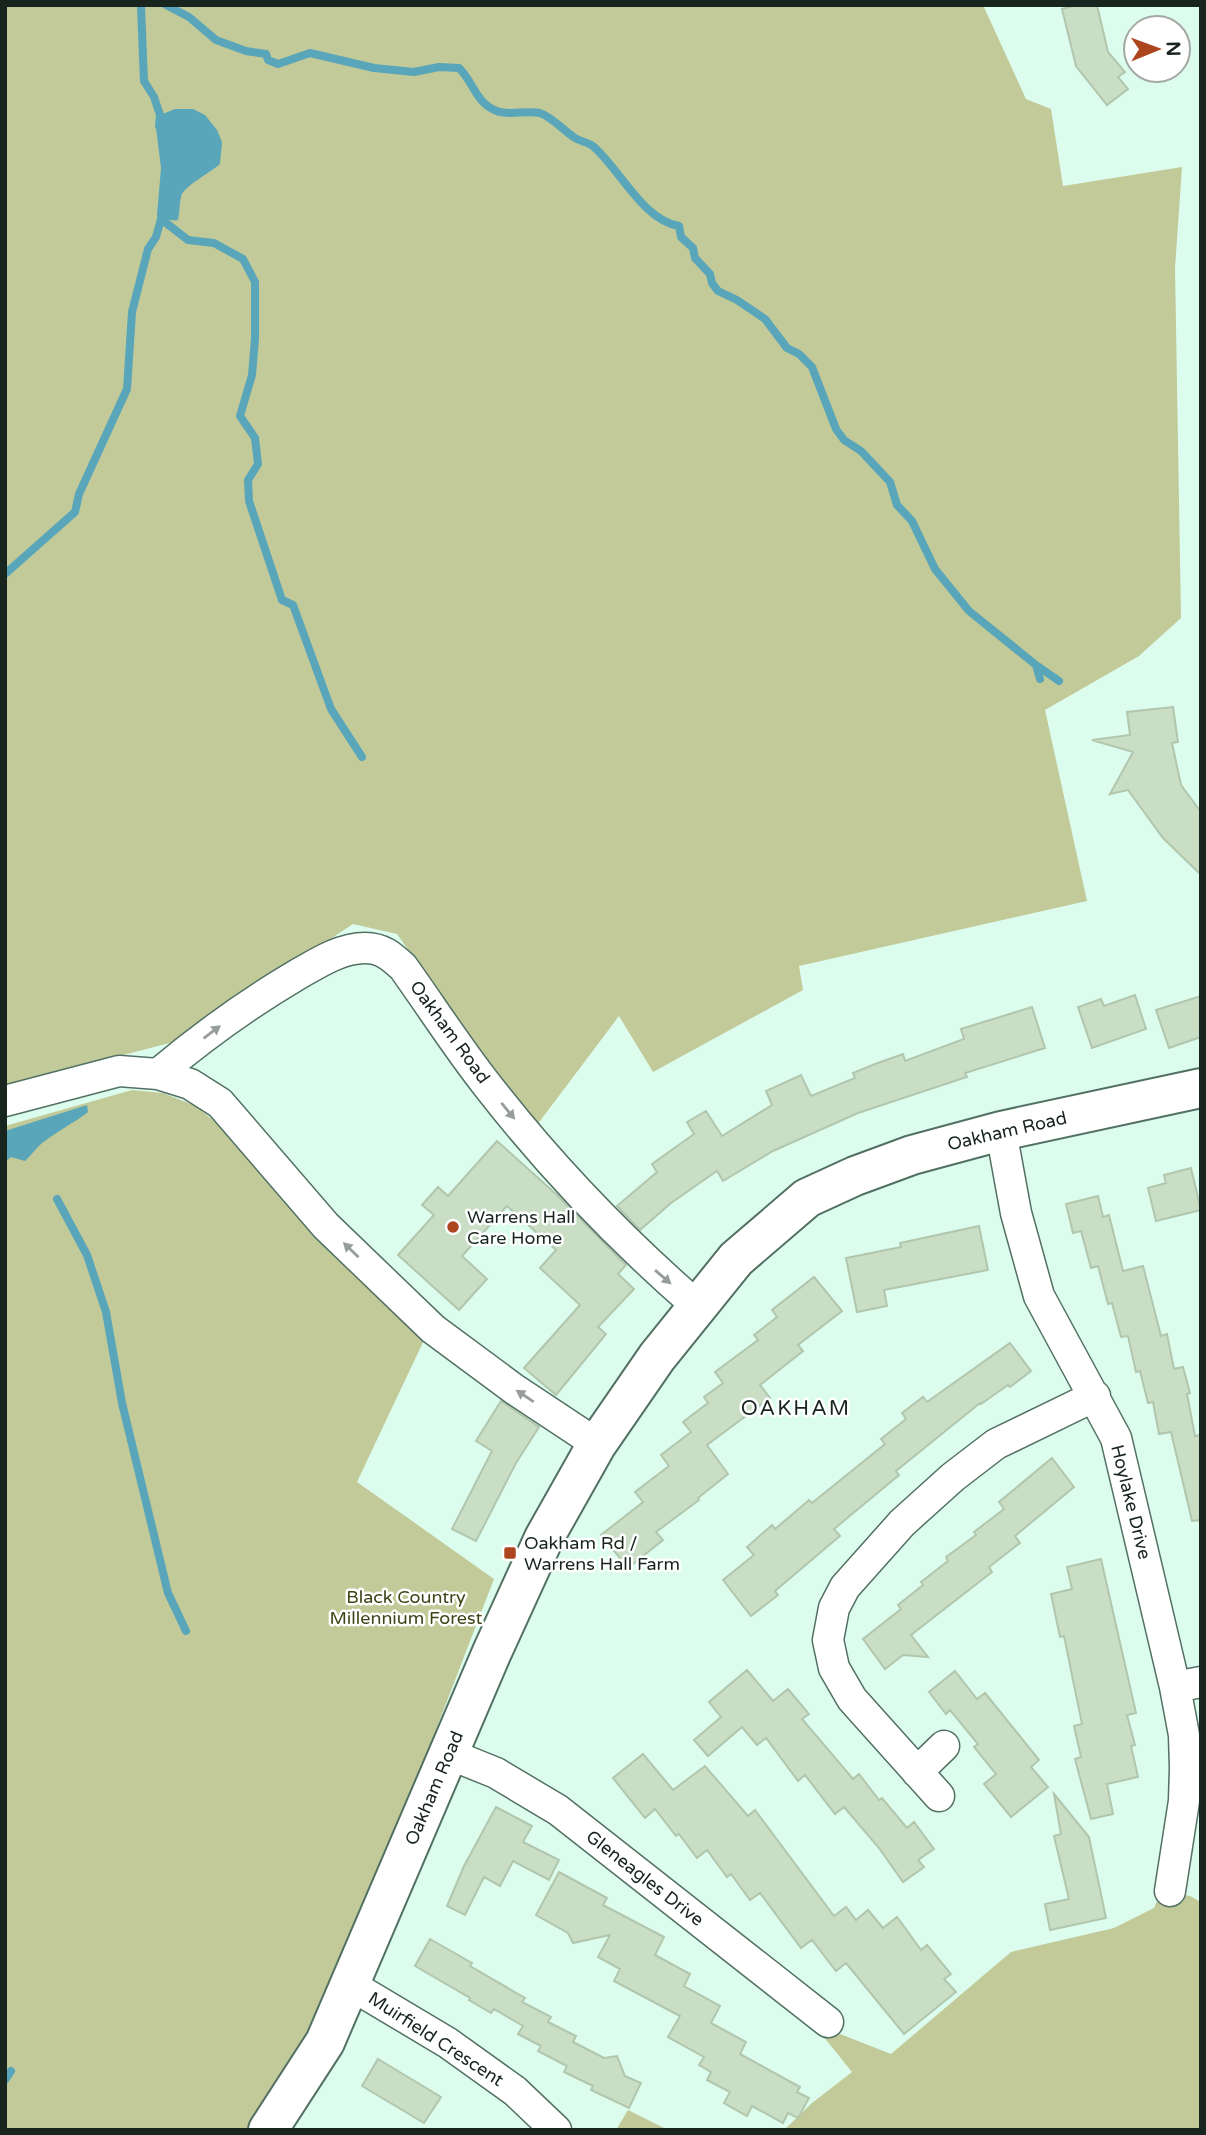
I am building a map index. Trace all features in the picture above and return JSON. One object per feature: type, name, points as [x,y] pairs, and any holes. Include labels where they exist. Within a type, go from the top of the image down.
[{"type":"street","name":"Oakham Road","points":[[158,1074],[248,1004],[323,960],[346,951],[365,948],[386,952],[403,967],[486,1084],[564,1177],[651,1266],[696,1306]]},
{"type":"street","points":[[5,1101],[119,1071],[158,1074],[190,1084],[220,1103],[326,1226],[433,1329],[514,1389],[597,1444]]},
{"type":"street","name":"Oakham Road","points":[[268,2130],[325,2042],[544,1538],[597,1444],[657,1357],[736,1259],[807,1198],[855,1176],[912,1155],[1001,1131],[1201,1088]]},
{"type":"street","name":"Hoylake Drive","points":[[1001,1131],[1016,1213],[1040,1296],[1116,1438],[1188,1684],[1184,1735],[1184,1801],[1170,1891]]},
{"type":"street","points":[[939,1796],[852,1699],[834,1668],[828,1640],[834,1608],[845,1587],[894,1532],[953,1476],[996,1444],[1095,1396]]},
{"type":"street","points":[[917,1772],[944,1746]]},
{"type":"street","name":"Gleneagles Drive","points":[[449,1754],[496,1773],[558,1811],[828,2022]]},
{"type":"street","name":"Muirfield Crescent","points":[[349,1984],[448,2043],[515,2091],[551,2128]]},
{"type":"green space","points":[[5,5],[983,5],[1026,99],[1051,109],[1063,186],[1182,167],[1175,268],[1181,618],[1139,656],[1045,710],[1087,901],[799,966],[803,990],[653,1072],[619,1016],[534,1129],[397,934],[353,924],[177,1041],[5,1086]]},
{"type":"green space","name":"Black Country Millennium Forest","points":[[132,1090],[163,1093],[196,1106],[241,1143],[425,1338],[357,1482],[494,1579],[370,1901],[297,2059],[249,2130],[5,2130],[5,1126]]},
{"type":"green space","points":[[1162,1890],[1190,1896],[1201,1902],[1201,2130],[784,2130],[812,2103],[852,2072],[823,2036],[830,2030],[891,2054],[1011,1952],[1114,1928],[1154,1908]]},
{"type":"green space","points":[[628,2110],[668,2130],[616,2130]]},
{"type":"water","points":[[175,109],[193,109],[205,115],[217,130],[222,142],[220,164],[183,193],[178,220],[164,219],[157,215],[161,168],[156,128],[160,115]]},
{"type":"water","points":[[87,1105],[88,1112],[42,1143],[25,1161],[11,1157],[5,1162],[5,1131]]},
{"type":"building","points":[[1076,5],[1097,5],[1108,52],[1122,68],[1122,74],[1118,77],[1128,89],[1107,105],[1076,66],[1062,9]]},
{"type":"building","points":[[1173,707],[1178,742],[1172,743],[1181,785],[1201,812],[1201,875],[1163,838],[1128,790],[1110,794],[1133,752],[1092,740],[1130,735],[1127,712]]},
{"type":"building","points":[[1135,995],[1146,1029],[1092,1048],[1078,1007],[1101,999],[1104,1006]]},
{"type":"building","points":[[1201,996],[1201,1037],[1169,1048],[1156,1010]]},
{"type":"building","points":[[1032,1007],[1045,1048],[965,1073],[967,1077],[858,1113],[773,1151],[723,1181],[717,1171],[671,1203],[640,1230],[617,1206],[657,1172],[652,1164],[694,1134],[687,1122],[706,1111],[722,1136],[772,1105],[766,1091],[801,1075],[811,1096],[855,1078],[853,1073],[875,1064],[903,1054],[905,1061],[964,1039],[961,1029]]},
{"type":"building","points":[[497,1141],[557,1195],[626,1265],[618,1274],[634,1289],[598,1327],[606,1334],[556,1395],[524,1368],[580,1305],[540,1268],[556,1250],[507,1206],[462,1256],[487,1279],[459,1310],[398,1255],[434,1215],[422,1205],[438,1187],[448,1196]]},
{"type":"building","points":[[1191,1168],[1201,1210],[1156,1221],[1148,1188],[1166,1183],[1164,1175]]},
{"type":"building","points":[[1098,1196],[1103,1217],[1109,1215],[1123,1271],[1143,1266],[1161,1336],[1167,1334],[1174,1369],[1183,1367],[1190,1393],[1187,1394],[1195,1436],[1201,1435],[1201,1520],[1192,1521],[1171,1432],[1159,1434],[1153,1402],[1148,1403],[1140,1371],[1136,1372],[1128,1336],[1121,1337],[1112,1303],[1108,1304],[1098,1266],[1091,1268],[1081,1231],[1073,1233],[1066,1204]]},
{"type":"building","points":[[979,1226],[988,1270],[884,1290],[887,1306],[857,1312],[846,1258],[901,1247],[900,1243]]},
{"type":"building","points":[[814,1277],[842,1311],[798,1345],[803,1351],[760,1385],[770,1398],[707,1445],[728,1474],[656,1532],[663,1540],[628,1568],[601,1535],[643,1502],[635,1492],[669,1466],[661,1455],[691,1432],[683,1422],[708,1403],[704,1397],[723,1383],[715,1372],[758,1340],[754,1335],[777,1317],[772,1310]]},
{"type":"building","points":[[1010,1343],[1031,1371],[1010,1387],[1008,1385],[980,1403],[896,1471],[899,1475],[834,1529],[840,1536],[775,1591],[778,1595],[751,1616],[723,1580],[754,1555],[747,1547],[772,1525],[775,1529],[809,1500],[812,1503],[885,1444],[881,1439],[906,1419],[902,1413],[923,1397],[927,1402]]},
{"type":"building","points":[[501,1401],[539,1427],[516,1463],[476,1541],[452,1529],[492,1451],[476,1441]]},
{"type":"building","points":[[1052,1458],[1074,1487],[1015,1536],[1020,1543],[989,1567],[992,1572],[911,1635],[928,1657],[903,1655],[885,1669],[863,1639],[901,1609],[898,1605],[948,1561],[946,1557],[976,1535],[974,1532],[1004,1509],[999,1502]]},
{"type":"building","points":[[1101,1559],[1136,1713],[1127,1715],[1135,1745],[1131,1746],[1138,1777],[1107,1784],[1113,1814],[1091,1819],[1075,1759],[1081,1757],[1074,1726],[1082,1724],[1064,1636],[1060,1637],[1051,1594],[1072,1589],[1067,1567]]},
{"type":"building","points":[[747,1670],[773,1701],[788,1689],[809,1714],[802,1719],[853,1779],[859,1774],[879,1800],[882,1798],[907,1828],[914,1822],[934,1849],[918,1860],[924,1867],[903,1882],[879,1848],[844,1807],[835,1814],[805,1775],[798,1781],[766,1738],[757,1745],[742,1727],[708,1756],[694,1740],[721,1717],[709,1702]]},
{"type":"building","points":[[955,1671],[977,1699],[985,1693],[1039,1760],[1031,1767],[1048,1787],[1011,1817],[984,1784],[996,1774],[974,1747],[978,1744],[950,1710],[946,1714],[929,1692]]},
{"type":"building","points":[[643,1754],[673,1790],[705,1766],[748,1816],[755,1810],[834,1916],[846,1907],[856,1920],[868,1910],[883,1928],[897,1917],[921,1950],[927,1945],[951,1974],[944,1979],[956,1992],[904,2034],[846,1963],[836,1971],[812,1940],[801,1948],[760,1893],[750,1900],[731,1874],[727,1877],[707,1850],[697,1858],[655,1809],[645,1818],[613,1778]]},
{"type":"building","points":[[1054,1794],[1089,1837],[1106,1918],[1050,1930],[1045,1904],[1069,1899],[1054,1836],[1061,1834]]},
{"type":"building","points":[[496,1807],[532,1826],[523,1842],[559,1860],[549,1880],[513,1861],[500,1886],[484,1877],[465,1915],[447,1906],[464,1866]]},
{"type":"building","points":[[559,1872],[607,1898],[603,1905],[664,1937],[655,1955],[690,1974],[684,1986],[720,2006],[711,2023],[746,2042],[740,2054],[800,2087],[797,2092],[809,2098],[798,2118],[788,2113],[783,2123],[752,2106],[747,2116],[724,2103],[730,2092],[707,2080],[711,2072],[699,2065],[704,2057],[668,2037],[680,2016],[614,1981],[620,1969],[598,1957],[610,1935],[573,1943],[568,1933],[536,1915]]},
{"type":"building","points":[[430,1939],[525,1998],[522,2002],[551,2017],[548,2022],[576,2036],[573,2042],[604,2058],[617,2056],[625,2076],[641,2083],[629,2108],[591,2090],[593,2086],[564,2072],[567,2066],[538,2051],[541,2046],[518,2034],[523,2026],[494,2009],[491,2013],[415,1966]]},
{"type":"building","points":[[378,2059],[441,2097],[424,2123],[362,2086]]},
{"type":"waterway","points":[[166,5],[189,17],[216,40],[246,51],[266,54],[268,60],[278,64],[310,53],[374,68],[414,72],[439,67],[459,68],[479,98],[490,108],[507,113],[540,113],[575,138],[592,145],[643,205],[666,222],[679,226],[681,237],[693,248],[695,258],[710,274],[718,291],[765,319],[787,348],[799,354],[812,367],[836,429],[844,440],[861,451],[890,482],[897,505],[912,521],[935,569],[969,611],[1036,665],[1040,679]]},
{"type":"waterway","points":[[141,6],[144,81],[154,97],[160,115],[159,126]]},
{"type":"waterway","points":[[162,210],[161,219],[188,240],[214,243],[243,259],[255,282],[252,375],[240,416],[255,438],[258,464],[248,480],[249,501],[282,600],[293,605],[331,709],[362,757]]},
{"type":"waterway","points":[[5,574],[75,512],[79,494],[127,389],[132,312],[148,249],[156,237],[161,219]]},
{"type":"waterway","points":[[1036,665],[1059,681]]},
{"type":"waterway","points":[[57,1199],[87,1255],[106,1312],[122,1403],[168,1593],[186,1631]]},
{"type":"waterway","points":[[5,2080],[11,2071]]},
{"type":"place","name":"Warrens Hall Care Home","points":[[453,1227]]},
{"type":"place","name":"Oakham Rd / Warrens Hall Farm","points":[[510,1553]]},
{"type":"district","name":"OAKHAM","points":[[796,1408]]}]
